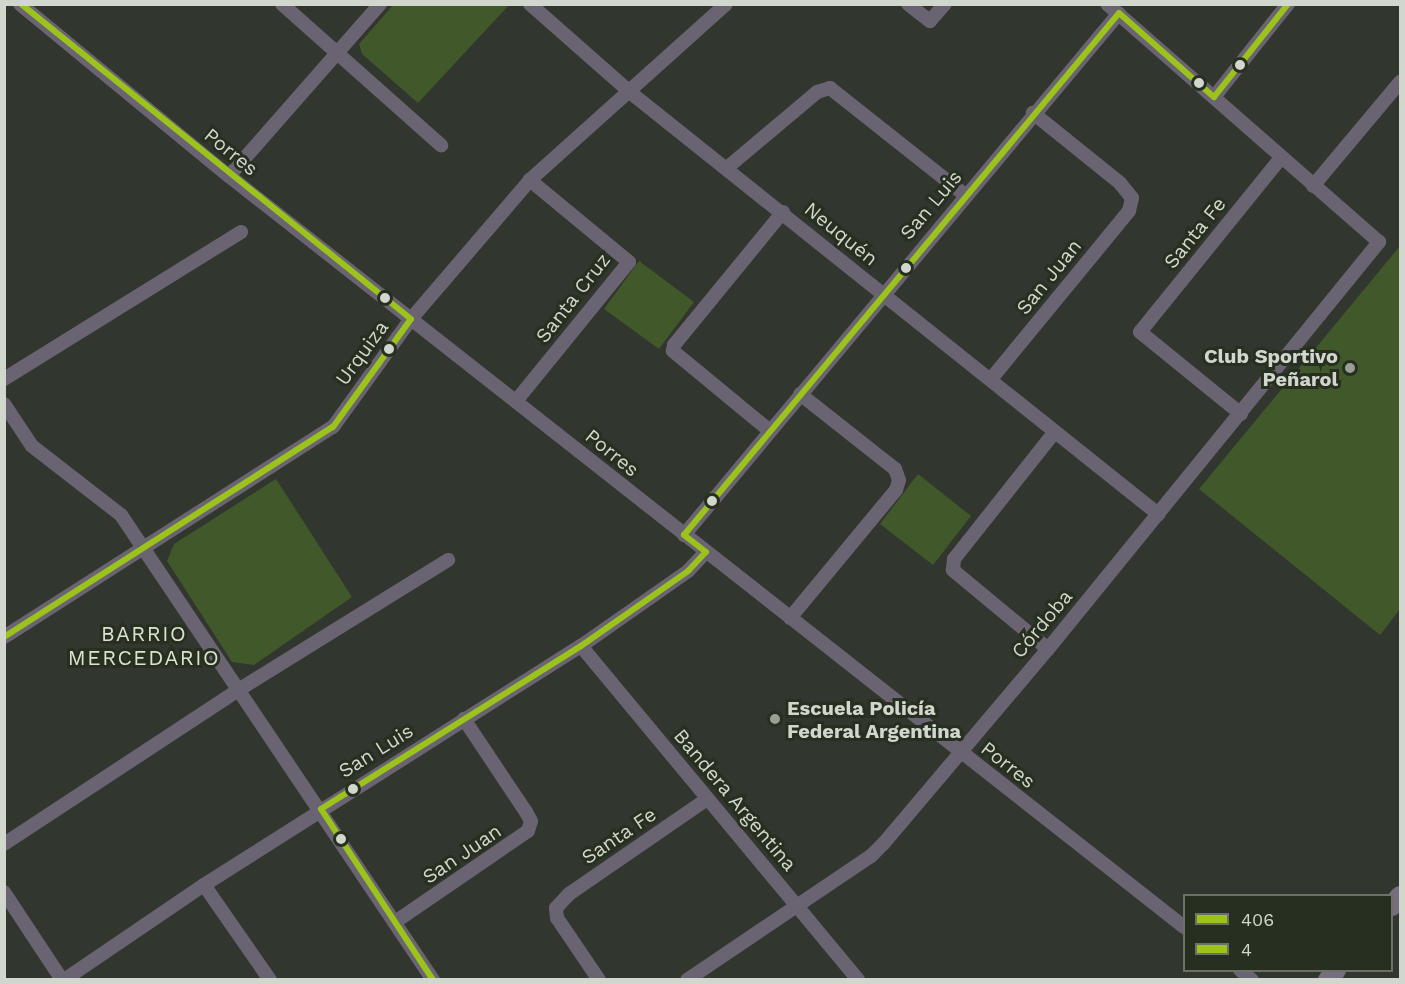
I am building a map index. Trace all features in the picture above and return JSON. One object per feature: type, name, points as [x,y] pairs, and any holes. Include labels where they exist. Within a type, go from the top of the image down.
[{"type":"street","name":"Porres","points":[[20,4],[229,176],[960,753],[1183,925]]},
{"type":"street","points":[[282,4],[441,145]]},
{"type":"street","points":[[229,176],[380,4]]},
{"type":"street","name":"Neuquén","points":[[530,4],[631,93],[728,167],[991,379],[1054,433],[1158,514]]},
{"type":"street","name":"Urquiza","points":[[4,637],[144,545],[333,428],[411,319],[530,180],[631,93],[726,4]]},
{"type":"street","points":[[908,4],[930,21],[945,4]]},
{"type":"street","points":[[1107,4],[1314,186],[1401,82]]},
{"type":"street","points":[[1214,97],[1288,4]]},
{"type":"street","name":"San Luis","points":[[684,535],[1033,113],[1119,14]]},
{"type":"street","points":[[728,167],[817,92],[830,88],[965,195]]},
{"type":"street","name":"San Juan","points":[[991,379],[1129,211],[1132,198],[1120,183],[1033,113]]},
{"type":"street","name":"Santa Fe","points":[[1241,414],[1140,332],[1281,158]]},
{"type":"street","name":"Santa Cruz","points":[[516,401],[629,262],[530,180]]},
{"type":"street","name":"Córdoba","points":[[687,980],[871,856],[1048,649],[1241,414],[1378,242],[1314,186]]},
{"type":"street","points":[[770,431],[673,351],[674,345],[783,212]]},
{"type":"street","points":[[4,379],[241,232]]},
{"type":"street","points":[[790,618],[896,490],[899,480],[895,470],[800,394]]},
{"type":"street","points":[[4,404],[32,447],[121,515],[144,545],[433,980]]},
{"type":"street","points":[[1048,649],[953,570],[954,559],[1054,433]]},
{"type":"street","name":"San Luis","points":[[63,980],[321,809],[581,646],[688,572],[706,552]]},
{"type":"street","points":[[4,844],[240,689],[448,560]]},
{"type":"street","name":"Bandera Argentina","points":[[581,646],[858,980]]},
{"type":"street","name":"San Juan","points":[[395,922],[528,831],[531,821],[526,812],[464,719]]},
{"type":"street","name":"Santa Fe","points":[[599,980],[557,918],[556,908],[569,894],[707,799]]},
{"type":"street","points":[[204,885],[270,980]]},
{"type":"street","points":[[4,892],[63,980]]},
{"type":"green space","points":[[394,4],[509,5],[418,103],[362,54],[359,44]]},
{"type":"green space","name":"Club Sportivo Peñarol","points":[[1400,246],[1400,609],[1380,635],[1199,489]]},
{"type":"green space","points":[[639,261],[694,302],[659,349],[604,309]]},
{"type":"green space","points":[[918,474],[971,516],[933,565],[880,524]]},
{"type":"green space","points":[[276,479],[352,597],[254,665],[232,662],[167,561],[174,544]]},
{"type":"transit line","name":"4","points":[[4,637],[333,427],[411,319],[21,4]]},
{"type":"transit line","name":"406","points":[[433,980],[321,809],[581,646],[688,571],[706,552],[684,535],[1119,13],[1214,97],[1288,4]]},
{"type":"place","name":"Club Sportivo Peñarol","points":[[1350,368]]},
{"type":"place","name":"Escuela Policía Federal Argentina","points":[[775,719]]},
{"type":"district","name":"BARRIO MERCEDARIO","points":[[144,646]]}]
